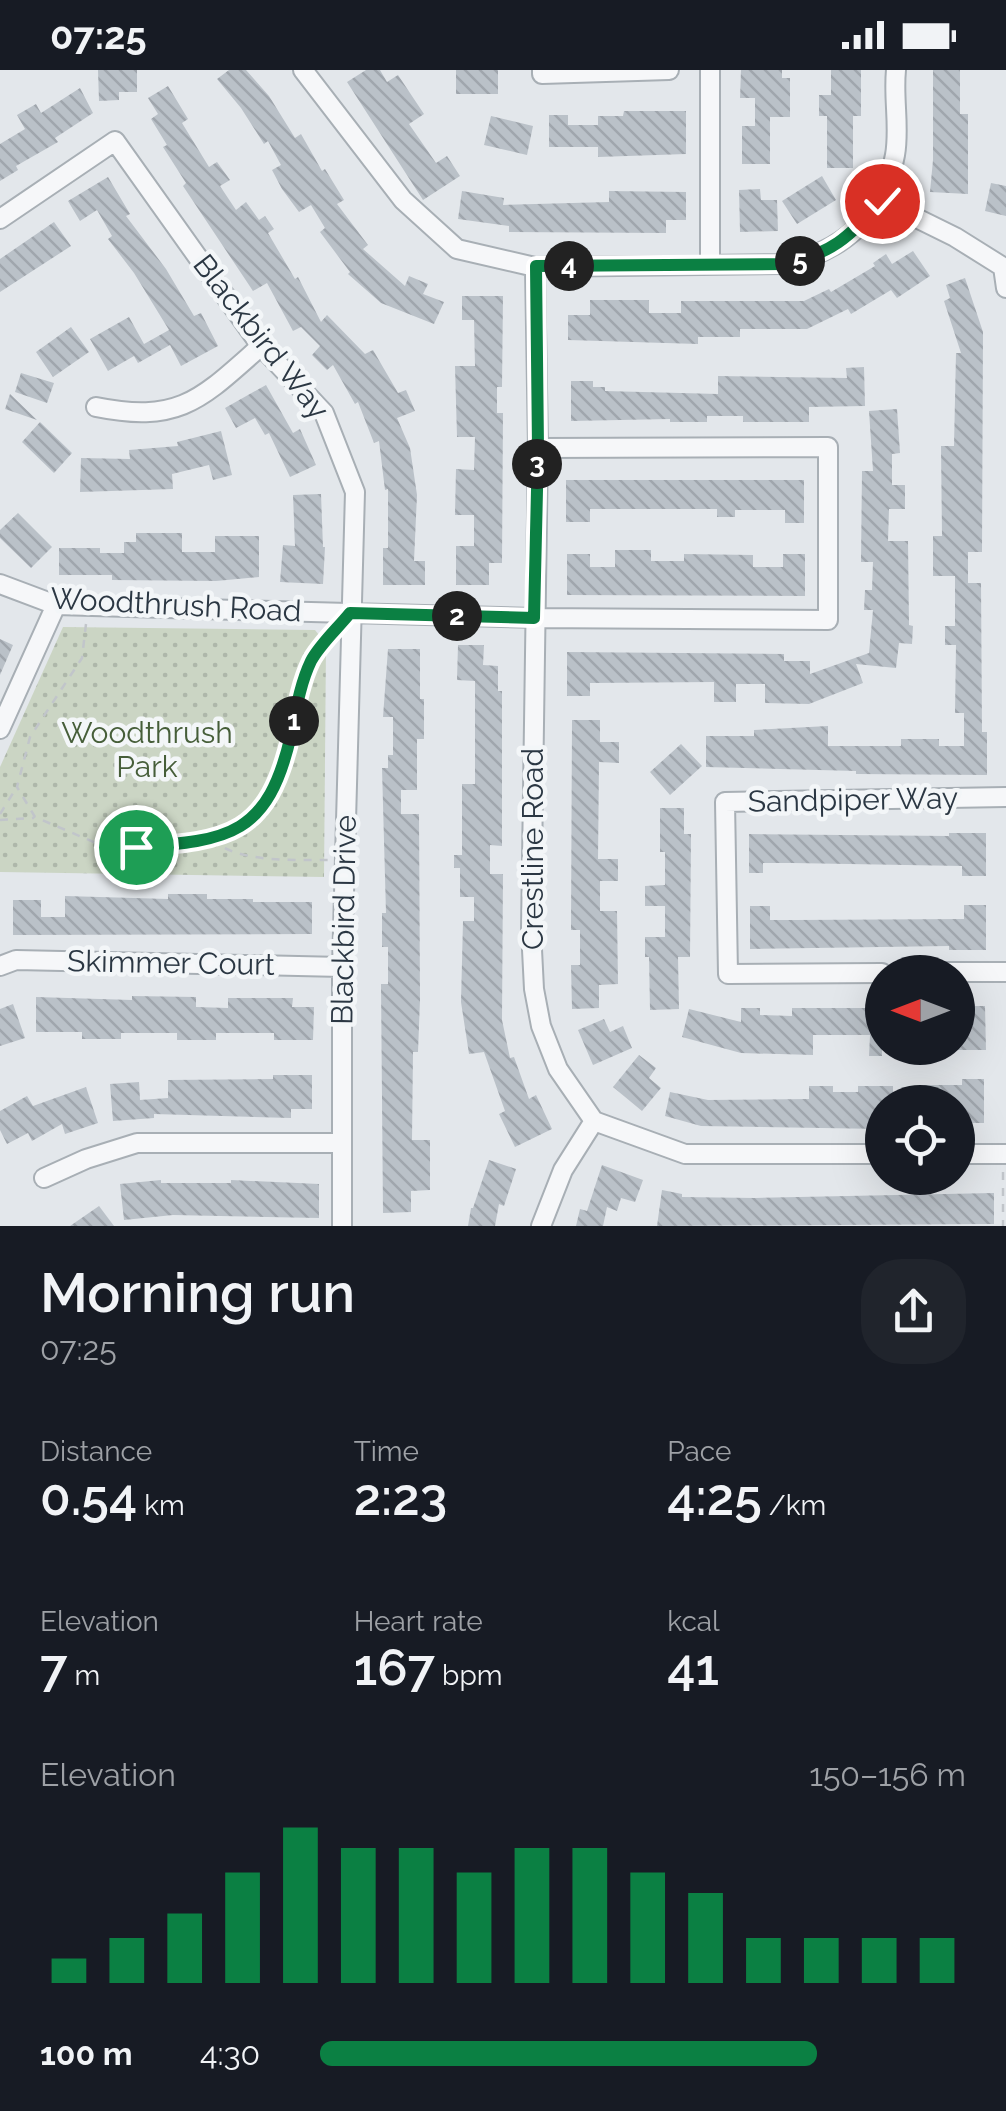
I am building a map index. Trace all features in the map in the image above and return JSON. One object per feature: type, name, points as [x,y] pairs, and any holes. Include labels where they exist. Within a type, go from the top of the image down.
[{"type":"street","points":[[304,70],[403,200],[457,249],[536,266],[782,264],[808,260],[849,237],[882,201],[896,153],[896,70]]},
{"type":"street","points":[[542,70],[542,74],[669,70]]},
{"type":"street","points":[[710,70],[710,263]]},
{"type":"street","name":"Blackbird Way","points":[[0,219],[115,141],[261,346],[324,413],[355,492],[350,613]]},
{"type":"street","points":[[882,201],[955,236],[1003,267],[1006,288]]},
{"type":"street","name":"Crestline Road","points":[[536,266],[538,448],[531,930],[534,988],[541,1026],[558,1069],[594,1121]]},
{"type":"street","points":[[96,407],[158,414],[206,394],[261,346]]},
{"type":"street","name":"Woodthrush Road","points":[[0,584],[56,604],[86,606],[534,618],[828,620],[828,447],[538,448]]},
{"type":"street","points":[[0,729],[56,604]]},
{"type":"street","name":"Blackbird Drive","points":[[342,1226],[342,967],[350,613]]},
{"type":"street","name":"Sandpiper Way","points":[[865,973],[728,974],[725,802],[1006,797]]},
{"type":"street","name":"Skimmer Court","points":[[0,966],[16,960],[342,967]]},
{"type":"street","points":[[975,972],[1006,972]]},
{"type":"street","points":[[541,1226],[564,1170],[594,1121],[685,1154],[865,1154]]},
{"type":"street","points":[[44,1178],[136,1143],[342,1143]]},
{"type":"street","points":[[975,1154],[1004,1154]]},
{"type":"path","points":[[0,814],[17,788],[30,737],[82,658],[86,606]]},
{"type":"path","points":[[0,820],[35,818],[96,843],[136,847],[184,844],[232,834],[262,810],[281,776],[302,682],[313,656],[350,613]]},
{"type":"path","points":[[17,788],[35,818]]},
{"type":"path","points":[[211,838],[221,849],[242,855],[344,861]]},
{"type":"path","points":[[1003,1226],[1004,1154]]},
{"type":"green space","name":"Woodthrush Park","points":[[63,627],[315,630],[326,644],[324,877],[0,872],[0,767]]},
{"type":"building","points":[[98,70],[137,70],[137,92],[119,92],[119,100],[99,101]]},
{"type":"building","points":[[229,70],[246,70],[269,96],[295,138],[301,134],[344,200],[337,204],[368,245],[363,249],[405,286],[409,276],[428,284],[423,294],[444,302],[434,324],[381,303],[348,274],[320,232],[325,228],[311,205],[299,212],[272,170],[281,165],[268,141],[264,144],[217,79]]},
{"type":"building","points":[[366,70],[380,70],[387,82],[398,75],[424,114],[409,124],[436,163],[447,156],[460,176],[423,200],[347,82]]},
{"type":"building","points":[[456,70],[498,70],[498,94],[456,94]]},
{"type":"building","points":[[741,70],[782,70],[782,78],[790,78],[790,117],[770,117],[770,164],[742,164],[742,126],[755,126],[755,98],[740,98]]},
{"type":"building","points":[[831,70],[861,70],[861,116],[853,116],[853,168],[827,168],[827,116],[819,116],[819,95],[831,95]]},
{"type":"building","points":[[933,70],[960,70],[960,114],[968,114],[968,194],[930,192]]},
{"type":"building","points":[[168,86],[188,119],[182,123],[209,167],[217,162],[230,180],[220,186],[236,210],[246,202],[259,220],[265,216],[274,229],[268,233],[295,279],[298,277],[321,322],[327,315],[365,354],[373,350],[398,393],[406,390],[415,411],[397,418],[410,448],[417,495],[414,561],[425,561],[425,585],[383,585],[383,548],[388,548],[388,489],[385,490],[379,441],[374,443],[358,402],[355,404],[333,365],[327,370],[312,355],[320,346],[301,327],[293,331],[267,283],[253,291],[183,186],[186,183],[151,119],[158,114],[148,98]]},
{"type":"building","points":[[80,88],[93,113],[0,181],[0,144],[25,129],[17,115],[36,104],[41,113]]},
{"type":"building","points":[[624,111],[686,111],[686,154],[598,157],[598,147],[549,147],[549,115],[568,115],[568,125],[598,125],[598,116],[623,116]]},
{"type":"building","points":[[491,116],[533,126],[527,155],[484,145]]},
{"type":"building","points":[[822,176],[836,200],[797,224],[782,201]]},
{"type":"building","points":[[108,177],[130,214],[126,216],[166,269],[194,316],[201,313],[218,346],[181,366],[170,345],[138,363],[134,356],[108,371],[90,339],[129,317],[144,344],[169,330],[108,239],[112,236],[97,210],[80,221],[68,201]]},
{"type":"building","points":[[991,183],[1006,186],[1006,216],[985,211]]},
{"type":"building","points":[[760,189],[761,200],[777,200],[778,231],[740,232],[739,190]]},
{"type":"building","points":[[462,191],[504,198],[503,205],[609,202],[609,191],[686,192],[686,220],[666,220],[666,233],[509,232],[509,226],[458,219]]},
{"type":"building","points":[[54,222],[71,246],[0,292],[0,259]]},
{"type":"building","points":[[913,251],[930,276],[897,298],[891,290],[851,314],[848,309],[807,329],[740,329],[740,337],[698,337],[698,344],[568,340],[568,315],[590,315],[590,300],[649,300],[649,313],[681,313],[681,301],[804,301],[829,289],[831,292],[875,266],[873,263],[886,254],[892,264]]},
{"type":"building","points":[[965,278],[983,332],[982,552],[968,552],[968,583],[981,583],[982,732],[987,732],[987,775],[706,767],[706,736],[754,736],[754,730],[828,726],[828,746],[901,746],[901,739],[939,739],[939,746],[964,746],[964,713],[955,713],[956,645],[945,645],[945,626],[955,626],[955,576],[933,576],[933,536],[942,536],[941,446],[954,446],[956,353],[961,353],[944,301],[950,298],[946,285]]},
{"type":"building","points":[[462,296],[503,296],[502,387],[497,387],[497,413],[503,413],[502,563],[489,563],[489,585],[456,585],[456,546],[474,546],[474,515],[455,515],[456,469],[474,470],[475,437],[457,437],[455,366],[475,366],[474,320],[462,320]]},
{"type":"building","points":[[71,327],[89,352],[53,377],[36,352]]},
{"type":"building","points":[[864,367],[865,406],[809,407],[809,422],[743,422],[743,416],[707,416],[707,422],[571,421],[571,381],[593,381],[593,387],[605,387],[605,391],[718,394],[718,376],[847,378],[846,368]]},
{"type":"building","points":[[21,373],[54,383],[47,403],[15,392]]},
{"type":"building","points":[[266,385],[293,433],[300,429],[316,465],[290,477],[269,433],[265,435],[255,418],[236,428],[225,408]]},
{"type":"building","points":[[10,394],[37,420],[5,409]]},
{"type":"building","points":[[897,409],[900,453],[892,454],[892,485],[905,485],[905,509],[889,509],[888,541],[908,541],[909,625],[913,626],[912,644],[899,643],[896,668],[856,664],[863,683],[809,704],[765,703],[765,684],[736,684],[736,702],[714,702],[714,682],[590,683],[590,696],[567,696],[567,652],[784,654],[784,661],[810,661],[810,674],[869,653],[873,610],[864,610],[865,590],[872,590],[873,562],[861,562],[862,471],[873,471],[869,411]]},
{"type":"building","points":[[40,422],[72,453],[54,473],[22,442]]},
{"type":"building","points":[[221,431],[232,475],[213,480],[209,465],[172,474],[173,489],[80,492],[81,458],[130,459],[129,450],[178,446],[177,442]]},
{"type":"building","points":[[566,480],[804,480],[804,523],[785,523],[785,510],[735,510],[735,517],[717,517],[717,509],[590,509],[590,522],[566,522]]},
{"type":"building","points":[[321,494],[323,584],[280,582],[283,545],[295,546],[293,495]]},
{"type":"building","points":[[18,513],[52,547],[31,568],[0,538],[0,530]]},
{"type":"building","points":[[136,533],[182,533],[182,552],[215,552],[215,536],[259,536],[259,577],[216,581],[112,580],[112,575],[59,575],[59,548],[100,548],[100,553],[124,553],[124,542],[136,542]]},
{"type":"building","points":[[615,550],[651,550],[651,561],[684,561],[684,554],[753,555],[753,567],[783,567],[783,554],[805,554],[805,596],[567,595],[567,554],[590,554],[590,567],[615,567]]},
{"type":"building","points":[[0,639],[13,645],[0,675]]},
{"type":"building","points":[[458,645],[484,645],[483,665],[498,666],[498,691],[502,691],[502,846],[490,845],[490,874],[503,874],[502,1020],[510,1058],[514,1057],[529,1099],[536,1095],[552,1129],[515,1147],[499,1114],[505,1111],[484,1052],[469,1054],[461,1002],[463,921],[474,921],[474,897],[460,897],[460,868],[454,868],[454,855],[462,855],[462,784],[475,784],[475,681],[457,680]]},
{"type":"building","points":[[388,649],[420,649],[420,699],[424,699],[424,739],[417,739],[417,790],[401,790],[401,814],[419,814],[420,1000],[418,1052],[413,1052],[412,1140],[430,1140],[430,1190],[411,1191],[411,1212],[383,1213],[381,984],[388,984],[388,947],[382,947],[382,913],[386,913],[382,768],[388,768],[388,755],[393,755],[393,717],[383,717]]},
{"type":"building","points":[[572,720],[600,720],[600,742],[619,742],[619,763],[599,762],[598,859],[618,859],[618,881],[600,881],[600,911],[617,911],[618,984],[599,985],[599,1008],[572,1009],[571,965],[580,965],[580,930],[571,930]]},
{"type":"building","points":[[681,744],[702,766],[670,795],[650,772]]},
{"type":"building","points":[[660,808],[684,808],[684,834],[691,834],[690,957],[678,957],[679,1009],[650,1010],[645,937],[665,937],[665,906],[645,906],[645,886],[665,885]]},
{"type":"building","points":[[986,833],[986,876],[962,876],[962,866],[792,863],[763,863],[763,873],[749,873],[749,834]]},
{"type":"building","points":[[168,894],[207,894],[207,899],[253,902],[312,902],[312,934],[13,935],[13,900],[41,900],[41,917],[65,917],[65,896],[168,899]]},
{"type":"building","points":[[964,905],[986,905],[986,950],[949,950],[949,946],[750,949],[750,906],[770,906],[770,920],[797,920],[964,919]]},
{"type":"building","points":[[132,996],[196,997],[196,1007],[228,1008],[228,998],[293,998],[292,1007],[314,1007],[313,1040],[274,1040],[274,1033],[216,1033],[216,1040],[177,1040],[177,1033],[121,1033],[121,1039],[82,1039],[82,1032],[36,1032],[36,997],[132,1000]]},
{"type":"building","points":[[13,1004],[25,1038],[0,1046],[0,1009]]},
{"type":"building","points":[[975,1006],[985,1006],[986,1050],[975,1050]]},
{"type":"building","points":[[741,1008],[760,1008],[760,1015],[792,1016],[792,1008],[865,1008],[865,1035],[813,1035],[813,1055],[741,1053],[682,1037],[689,1009],[741,1022]]},
{"type":"building","points":[[604,1019],[610,1032],[623,1026],[632,1048],[593,1065],[578,1030]]},
{"type":"building","points":[[639,1055],[656,1068],[649,1078],[661,1088],[642,1111],[613,1087]]},
{"type":"building","points":[[273,1075],[312,1075],[312,1109],[291,1109],[291,1118],[154,1114],[154,1118],[113,1121],[110,1084],[139,1082],[140,1100],[168,1098],[168,1080],[273,1079]]},
{"type":"building","points":[[962,1079],[984,1079],[984,1123],[975,1123],[975,1085],[962,1085]]},
{"type":"building","points":[[809,1086],[833,1086],[833,1092],[858,1092],[858,1086],[865,1086],[865,1129],[701,1126],[665,1116],[670,1092],[708,1100],[809,1099]]},
{"type":"building","points":[[86,1087],[98,1123],[65,1134],[62,1124],[32,1141],[28,1133],[7,1144],[0,1130],[0,1111],[27,1096],[33,1106]]},
{"type":"building","points":[[489,1160],[516,1169],[504,1206],[499,1204],[495,1226],[468,1226],[471,1208]]},
{"type":"building","points":[[602,1165],[643,1180],[635,1202],[621,1198],[617,1211],[607,1207],[603,1226],[576,1226],[580,1209],[587,1211]]},
{"type":"building","points":[[161,1180],[319,1184],[319,1218],[173,1215],[124,1220],[120,1184]]},
{"type":"building","points":[[662,1190],[682,1197],[755,1198],[994,1193],[994,1224],[657,1226]]},
{"type":"building","points":[[99,1206],[114,1226],[70,1226]]},
{"type":"route","points":[[136,847],[184,844],[232,834],[262,810],[281,776],[302,682],[313,656],[350,613],[534,618],[538,448],[536,266],[782,264],[808,260],[849,237],[882,201]]}]
